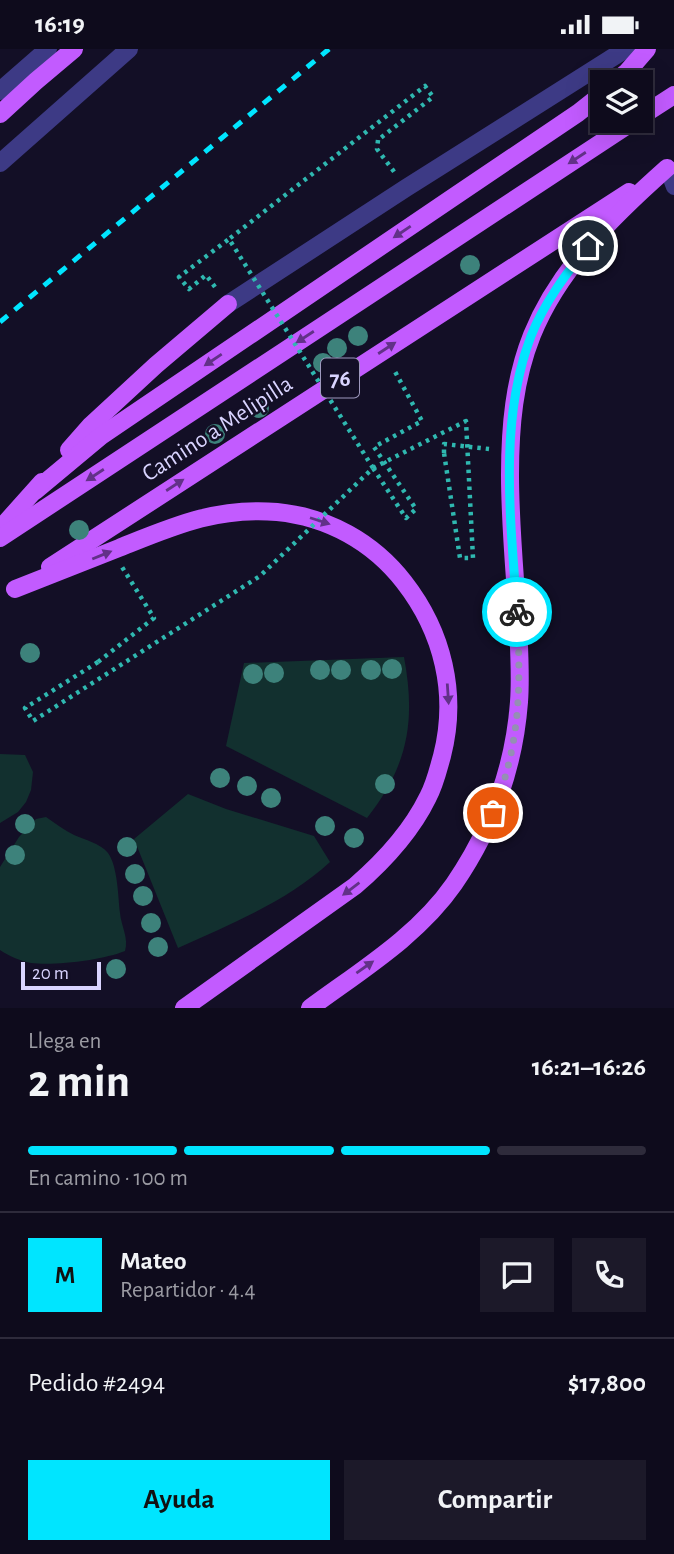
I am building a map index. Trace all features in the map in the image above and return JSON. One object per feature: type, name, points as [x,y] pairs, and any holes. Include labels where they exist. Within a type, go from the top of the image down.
[{"type":"main road","points":[[0,114],[74,49]]},
{"type":"main road","points":[[629,70],[647,49]]},
{"type":"main road","points":[[653,109],[674,95]]},
{"type":"main road","points":[[35,491],[101,436],[590,104]]},
{"type":"main road","name":"Camino a Melipilla","points":[[0,538],[616,133]]},
{"type":"main road","points":[[310,1008],[379,957],[430,913],[454,884],[484,833],[502,789],[516,732],[519,701],[520,666],[511,524],[510,452],[516,383],[532,333],[574,263],[634,197],[670,166]]},
{"type":"main road","name":"Camino a Melipilla","points":[[0,599],[670,166]]},
{"type":"main road","points":[[0,530],[91,425],[228,304]]},
{"type":"main road","points":[[15,589],[189,521],[230,512],[293,514],[334,526],[374,551],[394,569],[424,611],[439,645],[445,667],[448,728],[429,795],[404,835],[374,870],[355,886],[184,1008]]},
{"type":"street","points":[[0,91],[48,49]]},
{"type":"street","points":[[0,163],[130,49]]},
{"type":"street","points":[[228,304],[626,49]]},
{"type":"lane","points":[[670,166],[674,187]]},
{"type":"path","points":[[206,275],[189,289],[179,277],[425,86],[433,97],[378,140],[377,149],[406,188]]},
{"type":"path","points":[[229,239],[406,518],[416,509],[374,447],[422,421],[383,350]]},
{"type":"path","points":[[110,551],[155,618],[98,662],[25,708],[33,721],[260,576],[373,468],[466,421],[472,558],[460,558],[444,444],[510,452]]},
{"type":"green space","points":[[404,657],[409,702],[405,742],[392,780],[367,818],[226,746],[244,663]]},
{"type":"green space","points":[[0,754],[25,755],[33,772],[31,790],[26,802],[18,812],[0,823]]},
{"type":"green space","points":[[188,794],[226,809],[314,836],[330,862],[296,889],[277,900],[178,948],[134,839]]},
{"type":"green space","points":[[46,817],[108,853],[116,874],[126,941],[125,951],[92,960],[41,964],[23,961],[0,950],[0,867],[19,837],[36,819]]},
{"type":"railway","points":[[0,322],[329,49]]},
{"type":"way so far","points":[[493,813],[510,763],[516,732],[520,666],[517,612]]},
{"type":"route","points":[[517,612],[510,486],[512,414],[516,383],[532,333],[558,285],[588,246]]}]
